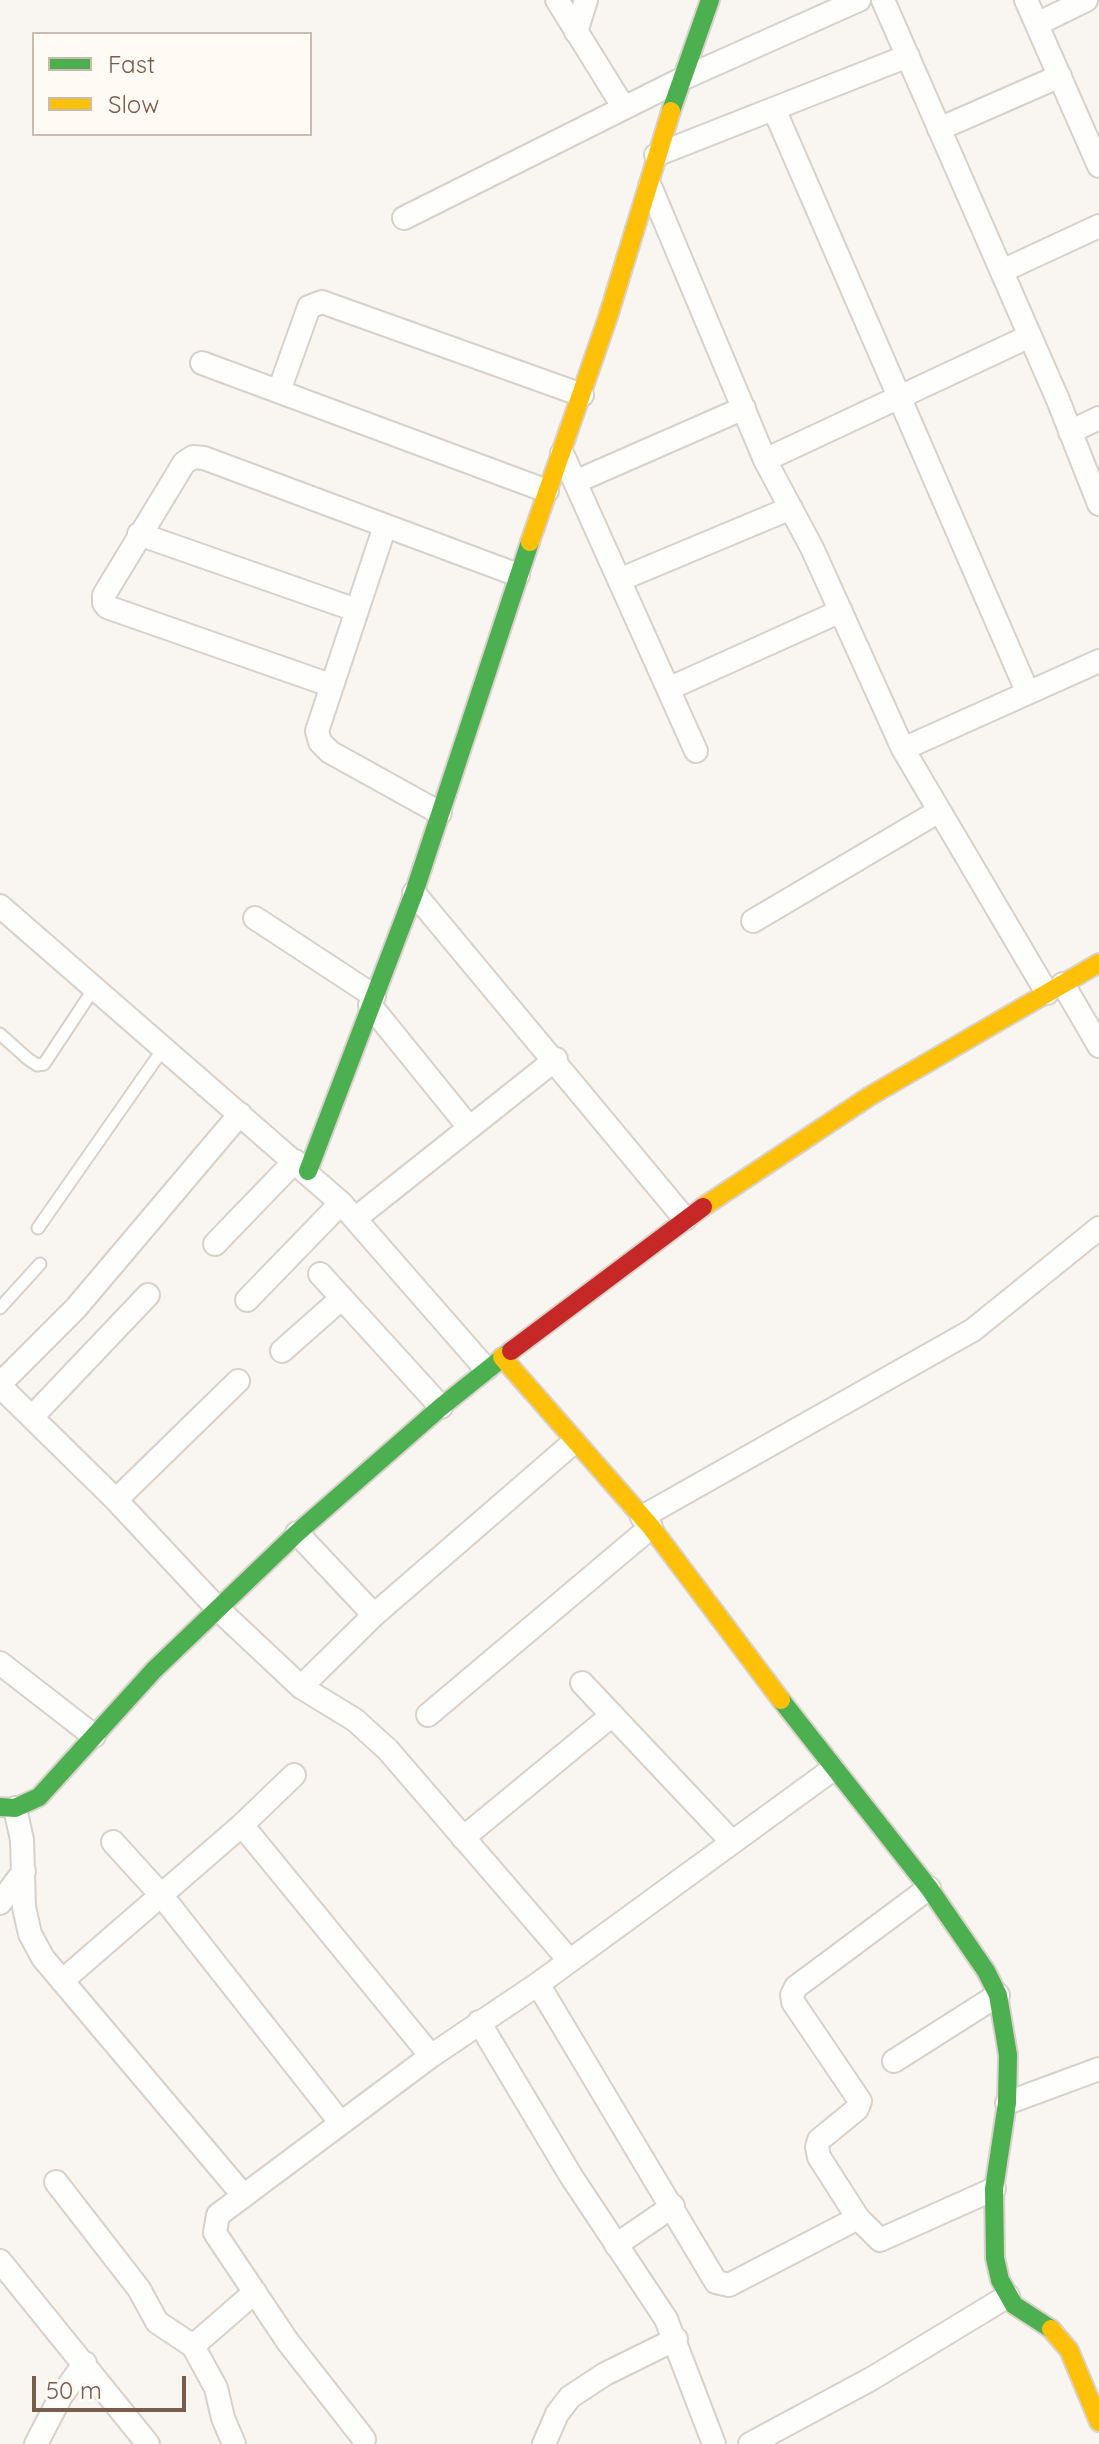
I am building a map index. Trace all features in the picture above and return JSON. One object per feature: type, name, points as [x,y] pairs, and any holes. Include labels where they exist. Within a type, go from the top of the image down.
[{"type":"street","points":[[557,0],[624,108]]},
{"type":"street","points":[[576,32],[586,0]]},
{"type":"street","points":[[215,1244],[302,1166],[372,1001],[414,893],[518,575],[582,395],[650,186],[656,155],[710,0]]},
{"type":"street","points":[[404,218],[682,79],[859,0]]},
{"type":"street","points":[[883,0],[1030,336],[1099,504]]},
{"type":"street","points":[[1026,0],[1099,166]]},
{"type":"street","points":[[1037,24],[1086,0]]},
{"type":"street","points":[[656,155],[908,56]]},
{"type":"street","points":[[939,129],[1060,76]]},
{"type":"street","points":[[1078,118],[1099,108]]},
{"type":"street","points":[[774,109],[1027,691]]},
{"type":"street","points":[[650,186],[765,460],[841,611],[903,749],[939,811],[1055,988],[1099,1046]]},
{"type":"street","points":[[1002,271],[1099,226]]},
{"type":"street","points":[[279,391],[309,307],[322,302],[582,395]]},
{"type":"street","points":[[765,460],[1030,336]]},
{"type":"street","points":[[202,363],[547,491]]},
{"type":"street","points":[[575,482],[744,408]]},
{"type":"street","points":[[1070,432],[1099,418]]},
{"type":"street","points":[[562,453],[696,751]]},
{"type":"street","points":[[330,685],[107,607],[104,595],[173,476],[193,457],[204,458],[518,575]]},
{"type":"street","points":[[619,580],[791,508]]},
{"type":"street","points":[[385,526],[319,716],[320,742],[346,763],[440,813]]},
{"type":"street","points":[[139,534],[356,610]]},
{"type":"street","points":[[668,689],[841,611]]},
{"type":"street","points":[[903,749],[1099,661]]},
{"type":"street","points":[[753,921],[939,811]]},
{"type":"street","points":[[414,893],[556,1059],[685,1219]]},
{"type":"street","points":[[0,906],[93,990],[302,1166],[349,1210],[494,1363],[574,1442],[646,1522],[833,1769],[929,1888],[998,1995],[1006,2028],[1007,2103],[994,2189],[995,2258],[1014,2305],[1058,2333],[1091,2381],[1099,2422]]},
{"type":"street","points":[[255,918],[372,1001],[468,1126]]},
{"type":"street","points":[[243,2195],[43,1958],[30,1934],[24,1907],[22,1840],[7,1807],[39,1797],[154,1670],[297,1533],[494,1363],[685,1219],[870,1096],[1099,963]]},
{"type":"street","points":[[247,1300],[349,1210],[556,1059]]},
{"type":"street","points":[[240,1114],[76,1308],[0,1385],[116,1500],[218,1609],[301,1687],[355,1720],[388,1750],[569,1960]]},
{"type":"street","points":[[428,1715],[646,1522],[973,1330],[1099,1228]]},
{"type":"street","points":[[320,1274],[441,1407]]},
{"type":"street","points":[[32,1417],[148,1295]]},
{"type":"street","points":[[282,1351],[342,1298]]},
{"type":"street","points":[[116,1500],[238,1381]]},
{"type":"street","points":[[301,1687],[374,1615],[574,1442]]},
{"type":"street","points":[[297,1533],[374,1615]]},
{"type":"street","points":[[0,1663],[94,1736]]},
{"type":"street","points":[[582,1683],[732,1842]]},
{"type":"street","points":[[463,1838],[611,1716]]},
{"type":"street","points":[[364,2439],[288,2342],[215,2233],[218,2215],[431,2056],[538,1984],[833,1769]]},
{"type":"street","points":[[62,1981],[242,1825],[294,1775]]},
{"type":"street","points":[[242,1825],[431,2056]]},
{"type":"street","points":[[113,1842],[162,1896],[340,2122]]},
{"type":"street","points":[[0,1903],[24,1871]]},
{"type":"street","points":[[929,1888],[796,1987],[792,1995],[793,2002],[860,2101],[857,2109],[819,2140],[819,2157],[858,2218],[874,2237],[885,2240],[994,2189]]},
{"type":"street","points":[[538,1984],[716,2282],[722,2286],[858,2218]]},
{"type":"street","points":[[894,2061],[998,1995]]},
{"type":"street","points":[[479,2022],[676,2339],[714,2444]]},
{"type":"street","points":[[1007,2103],[1099,2069]]},
{"type":"street","points":[[56,2182],[139,2289],[157,2322],[193,2346],[216,2388],[223,2418],[234,2444]]},
{"type":"street","points":[[616,2245],[673,2206]]},
{"type":"street","points":[[0,2261],[148,2444]]},
{"type":"street","points":[[193,2346],[255,2292]]},
{"type":"street","points":[[750,2444],[871,2379],[1008,2296]]},
{"type":"street","points":[[544,2444],[557,2414],[570,2397],[605,2374],[676,2339]]},
{"type":"street","points":[[36,2444],[61,2396],[85,2363]]},
{"type":"lane","points":[[0,1034],[28,1059],[44,1064],[93,990]]},
{"type":"lane","points":[[38,1228],[163,1049]]},
{"type":"lane","points":[[0,1308],[40,1264]]},
{"type":"traffic: fast","points":[[671,111],[710,0]]},
{"type":"traffic: fast","points":[[308,1171],[414,893],[530,542]]},
{"type":"traffic: fast","points":[[0,1807],[15,1808],[39,1797],[154,1670],[297,1533],[441,1407],[511,1351]]},
{"type":"traffic: fast","points":[[781,1700],[929,1888],[986,1971],[998,1995],[1008,2055],[1007,2103],[994,2189],[995,2258],[1000,2280],[1014,2305],[1051,2329]]},
{"type":"traffic: slow","points":[[530,542],[608,317],[671,111]]},
{"type":"traffic: slow","points":[[703,1207],[870,1096],[1099,963]]},
{"type":"traffic: slow","points":[[502,1357],[651,1527],[781,1700]]},
{"type":"traffic: slow","points":[[1051,2329],[1069,2350],[1099,2422]]},
{"type":"traffic: jam","points":[[511,1351],[703,1207]]}]
